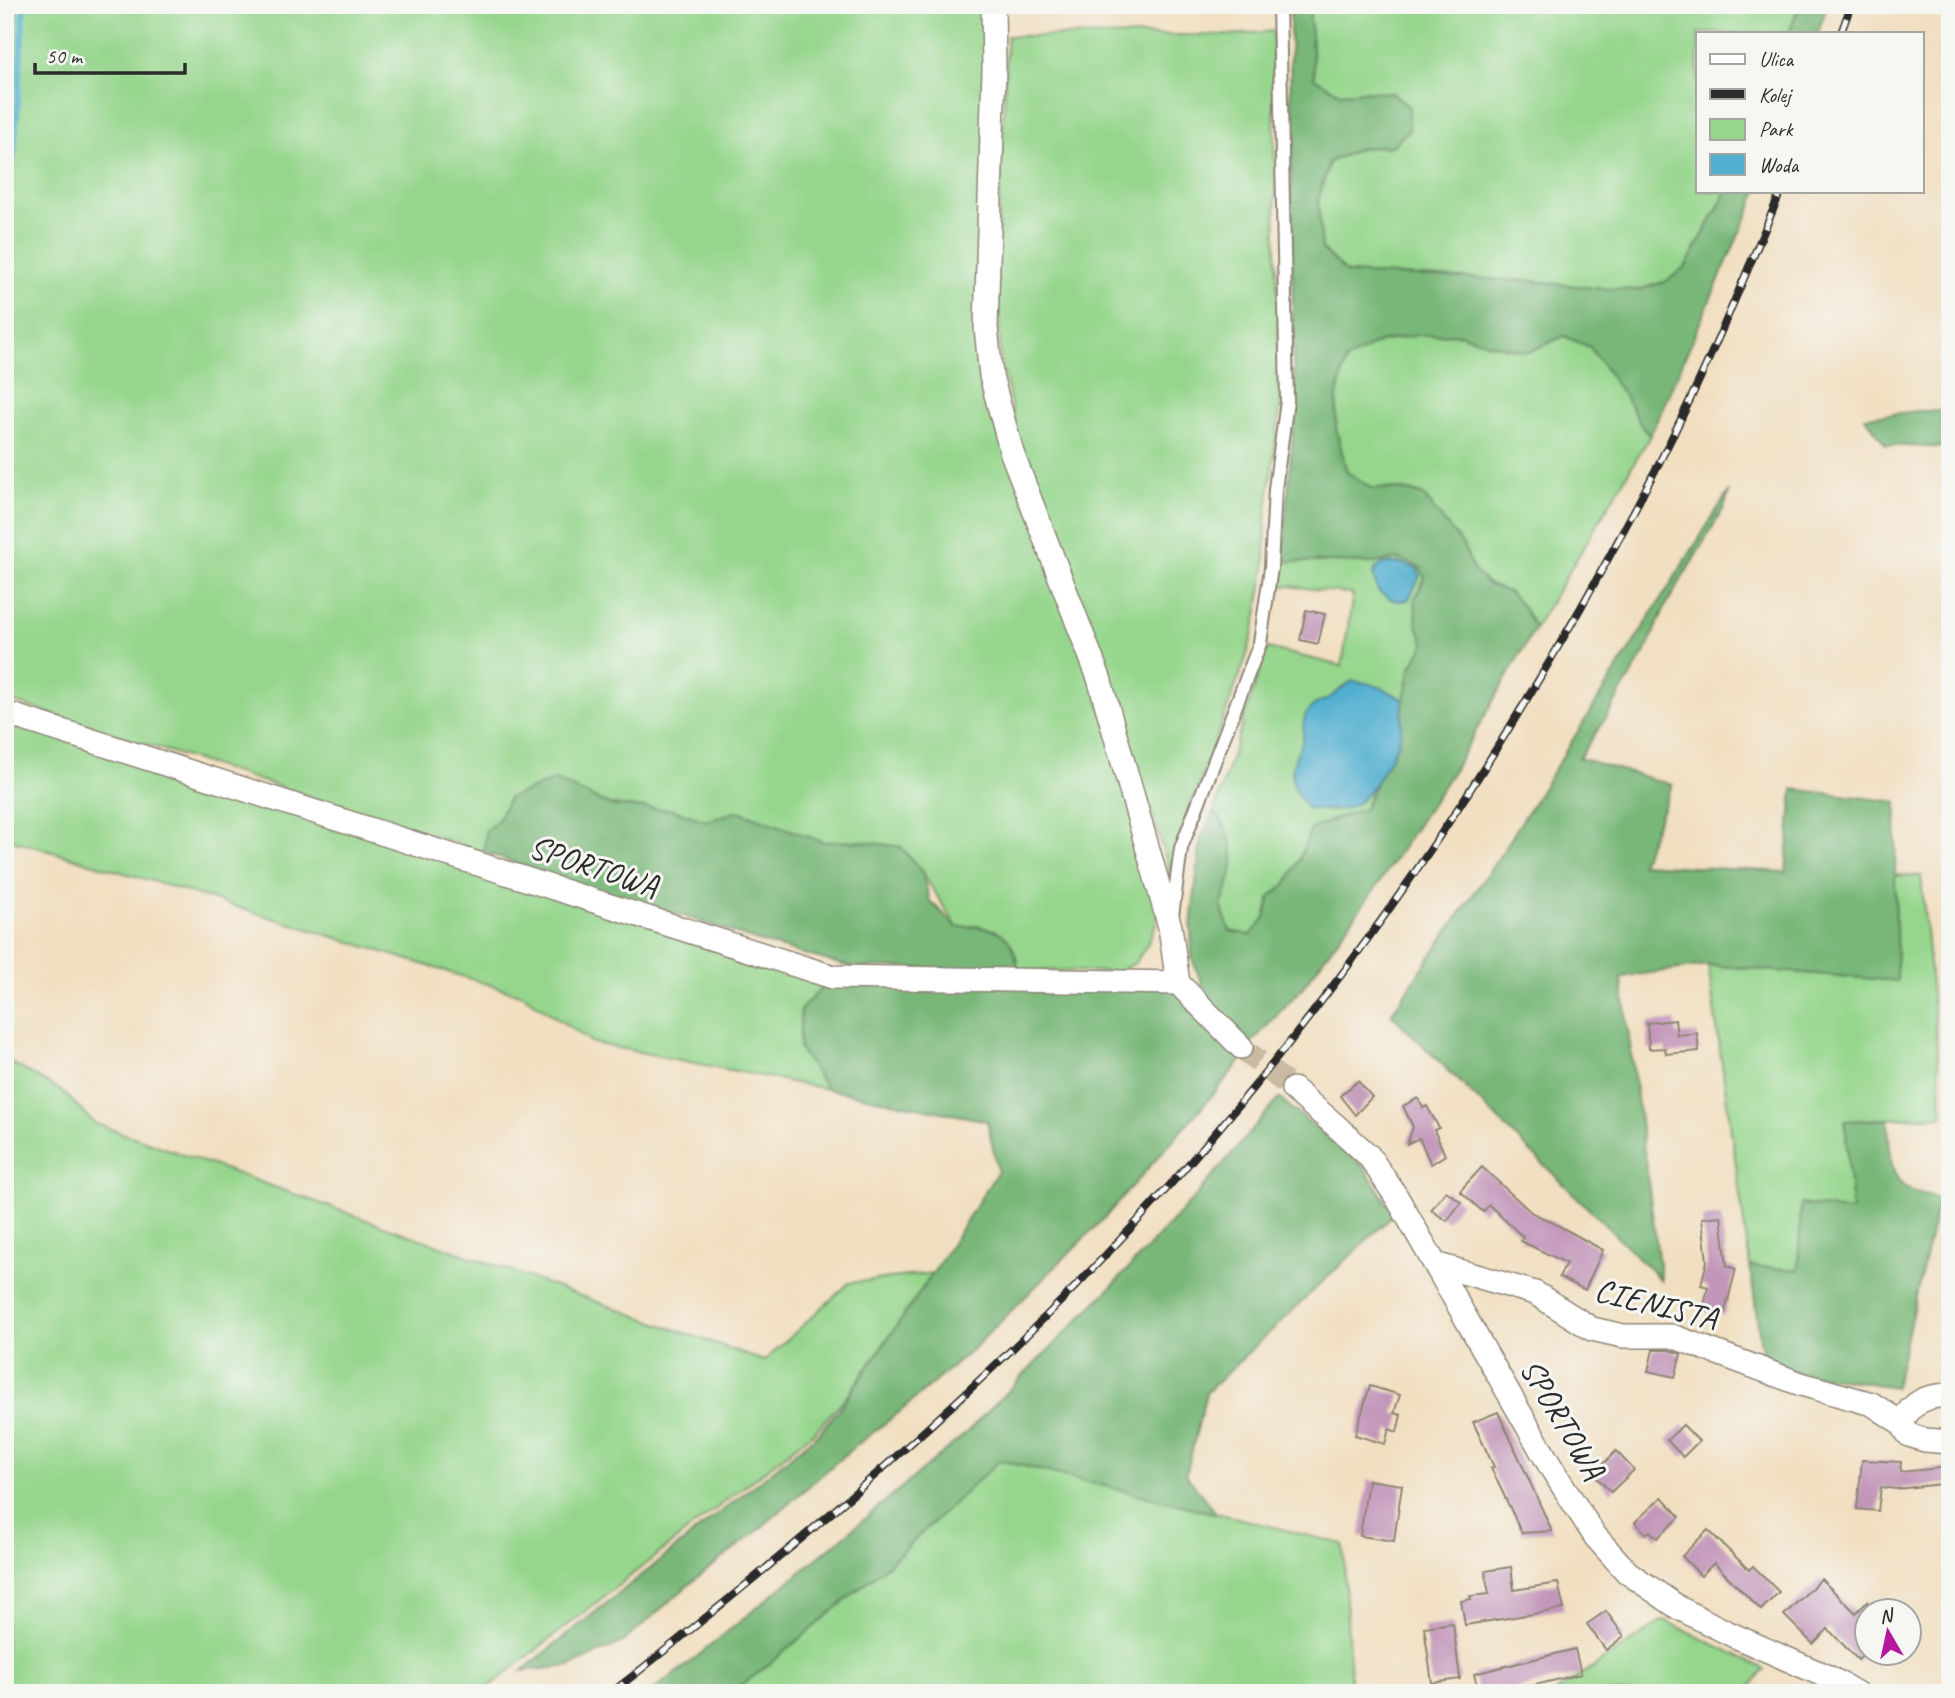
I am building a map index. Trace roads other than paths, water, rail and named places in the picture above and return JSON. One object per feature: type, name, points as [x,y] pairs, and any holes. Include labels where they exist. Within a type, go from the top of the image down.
[{"type":"street","points":[[993,5],[994,69],[986,327],[991,376],[1012,453],[1099,677],[1170,927],[1178,983],[1241,1047]]},
{"type":"street","name":"SPORTOWA","points":[[5,713],[833,977],[1178,983]]},
{"type":"street","name":"SPORTOWA","points":[[1293,1089],[1369,1156],[1396,1196],[1552,1469],[1595,1535],[1626,1572],[1679,1608],[1830,1678],[1856,1693]]},
{"type":"street","name":"CIENISTA","points":[[1435,1264],[1535,1293],[1592,1329],[1623,1336],[1672,1336],[1801,1384],[1872,1404],[1901,1423],[1909,1435],[1925,1440],[1950,1442]]},
{"type":"street","points":[[1901,1423],[1918,1401],[1950,1395]]},
{"type":"lane","points":[[1170,927],[1181,848],[1260,643],[1271,568],[1275,489],[1287,401],[1279,5]]},
{"type":"water","points":[[1400,563],[1418,569],[1420,576],[1409,599],[1396,601],[1378,591],[1373,575],[1376,568],[1383,564]]},
{"type":"water","points":[[1353,681],[1380,687],[1404,700],[1398,743],[1370,791],[1354,805],[1335,810],[1307,808],[1297,795],[1292,776],[1294,761],[1303,739],[1305,717],[1313,706]]},
{"type":"waterway","points":[[5,174],[14,155],[24,5]]},
{"type":"tunnel","points":[[1241,1047],[1293,1089]]},
{"type":"railway","points":[[1841,32],[1851,5]]},
{"type":"railway","points":[[611,1693],[836,1509],[998,1363],[1141,1218],[1227,1119],[1309,1017],[1387,912],[1461,804],[1531,693],[1596,580],[1691,398],[1781,192]]}]
